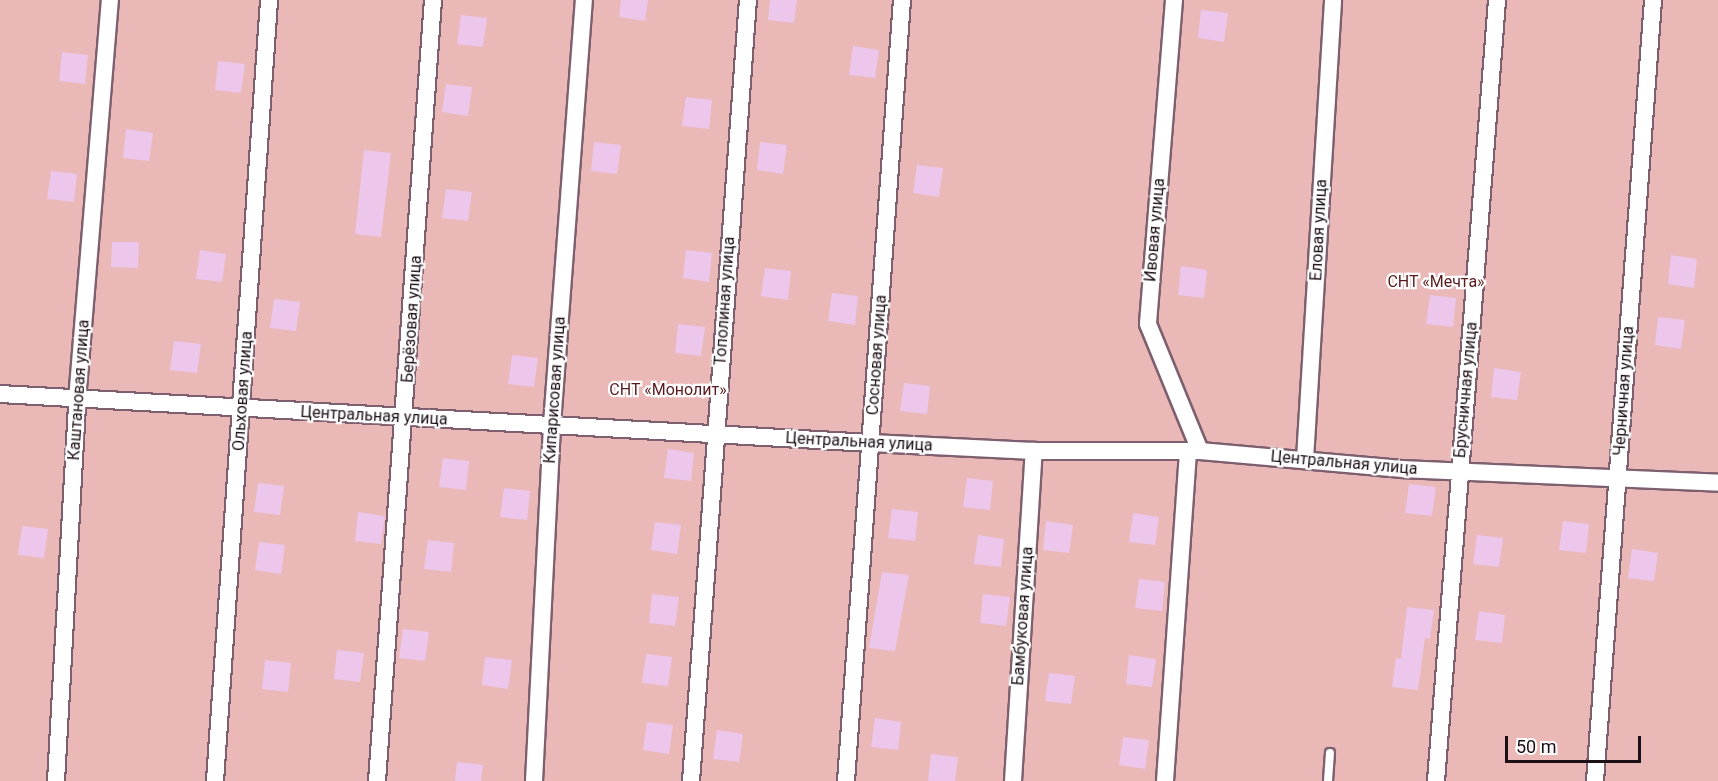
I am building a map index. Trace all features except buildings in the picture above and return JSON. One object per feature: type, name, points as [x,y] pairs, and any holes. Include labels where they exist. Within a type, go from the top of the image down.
[{"type":"street","name":"Каштановая улица","points":[[56,781],[77,400],[110,0]]},
{"type":"street","name":"Ольховая улица","points":[[215,781],[269,0]]},
{"type":"street","name":"Берёзовая улица","points":[[377,781],[405,417],[433,0]]},
{"type":"street","name":"Кипарисовая улица","points":[[534,781],[552,424],[584,0]]},
{"type":"street","name":"Тополиная улица","points":[[691,781],[748,0]]},
{"type":"street","name":"Сосновая улица","points":[[846,781],[902,0]]},
{"type":"street","name":"Ивовая улица","points":[[1165,781],[1194,452],[1148,324],[1174,0]]},
{"type":"street","name":"Еловая улица","points":[[1305,459],[1333,0]]},
{"type":"street","name":"Брусничная улица","points":[[1436,781],[1497,0]]},
{"type":"street","name":"Черничная улица","points":[[1595,781],[1653,0]]},
{"type":"street","name":"Центральная улица","points":[[0,394],[242,410],[552,424],[871,443],[1034,451],[1194,452],[1459,471],[1718,483]]},
{"type":"street","name":"Бамбуковая улица","points":[[1013,781],[1034,451]]},
{"type":"lane","points":[[1328,781],[1330,753]]},
{"type":"green space","name":"СНТ «Монолит»","points":[[0,0],[1718,0],[1718,781],[0,781]]},
{"type":"park label","name":"СНТ «Мечта»","points":[[1436,282]]}]
